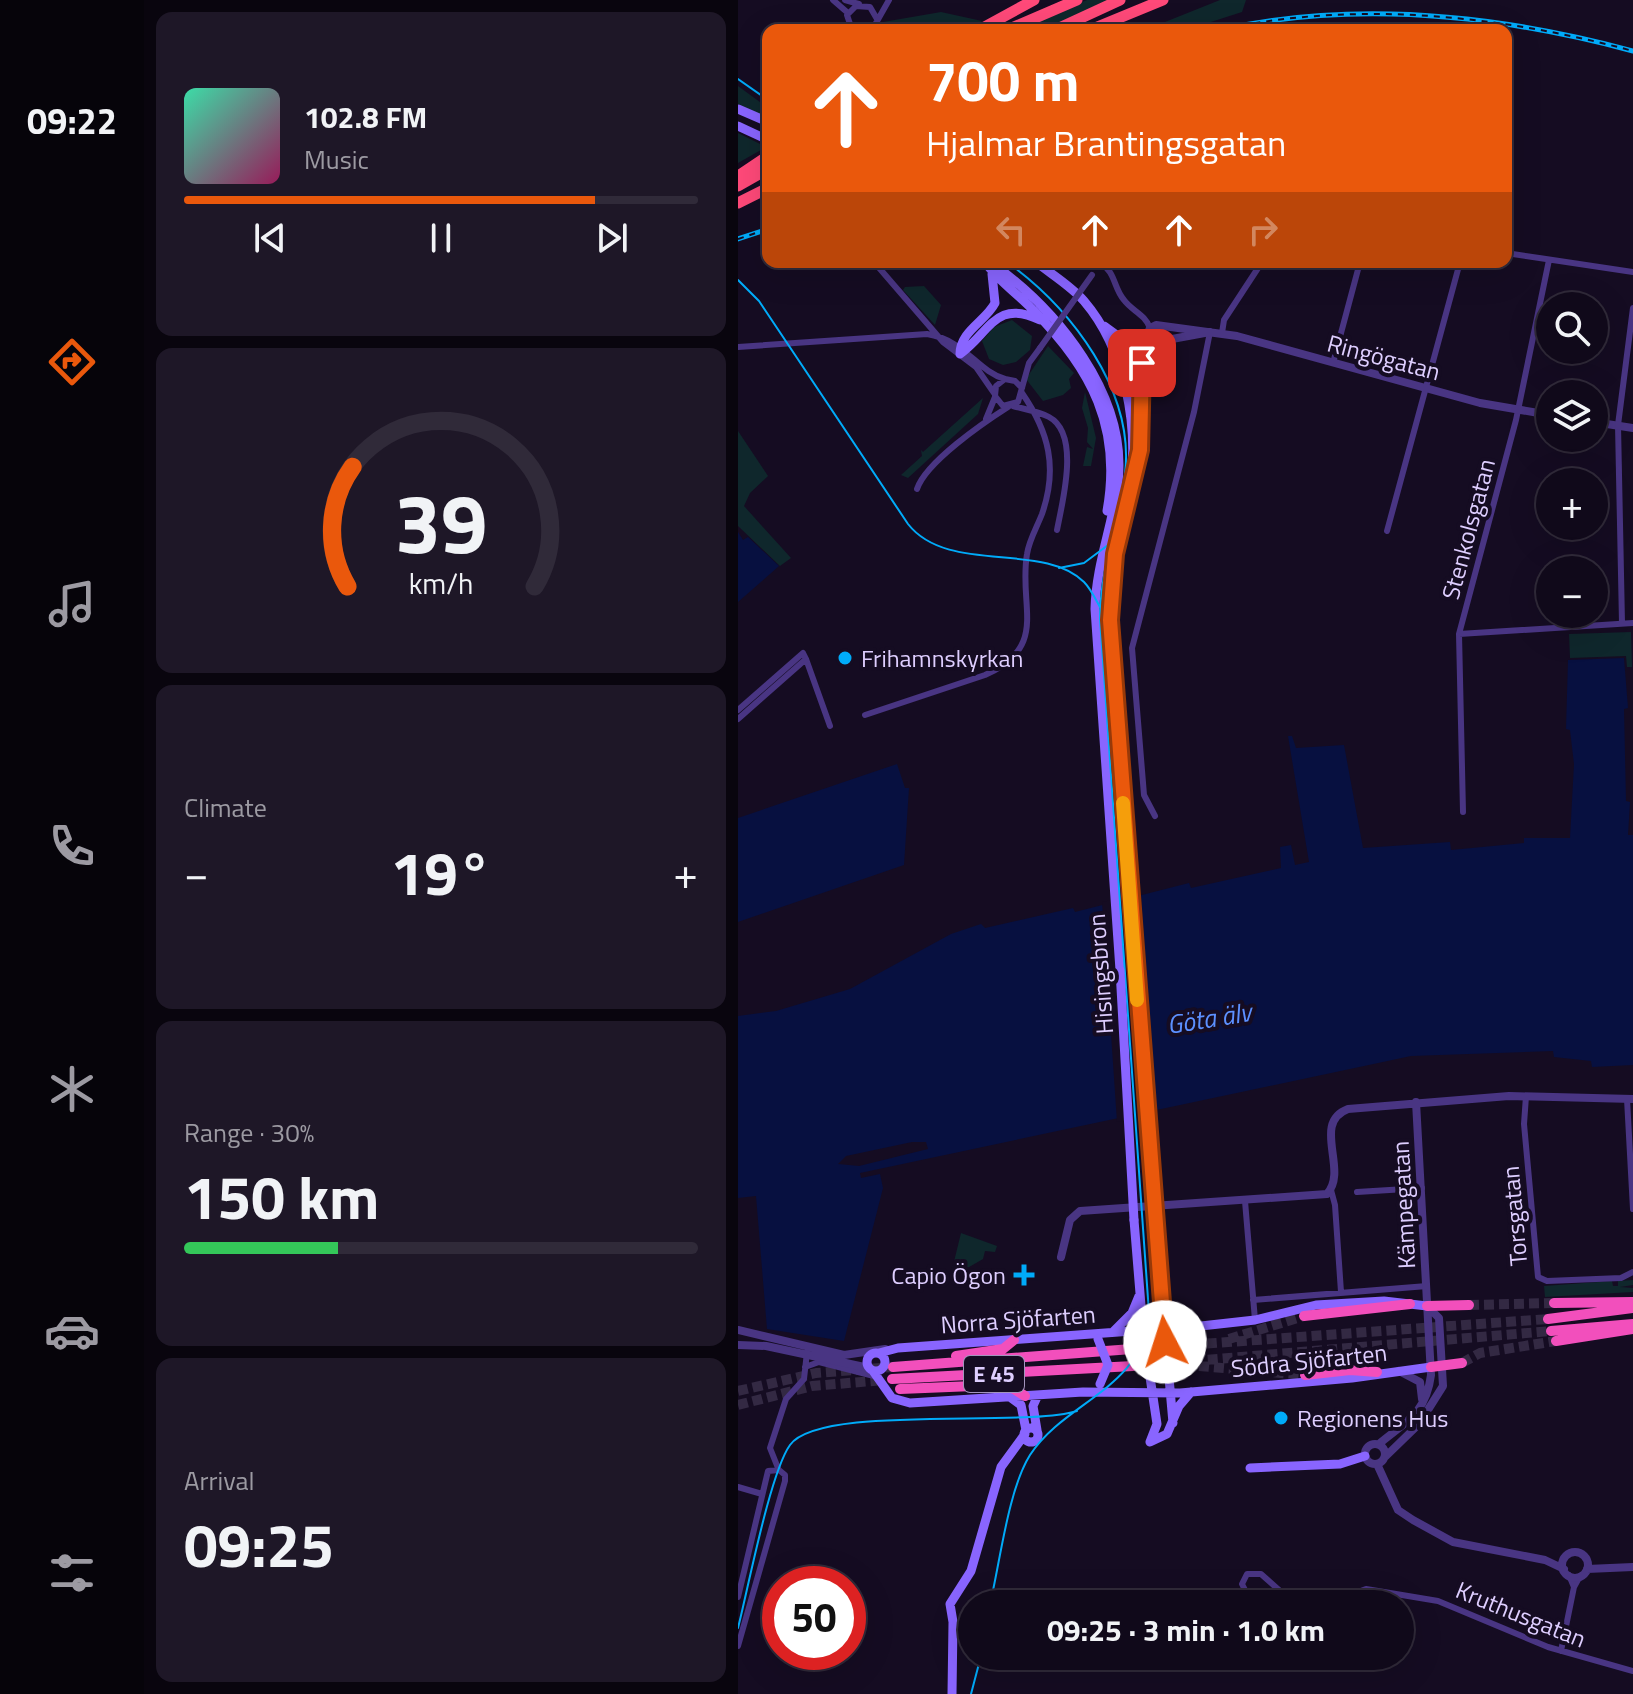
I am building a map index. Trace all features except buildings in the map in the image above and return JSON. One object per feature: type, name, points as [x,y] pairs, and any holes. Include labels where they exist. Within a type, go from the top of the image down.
[{"type":"highway","points":[[990,24],[1032,0]]},
{"type":"highway","points":[[1021,24],[1077,0]]},
{"type":"highway","points":[[1068,24],[1120,0]]},
{"type":"highway","points":[[1105,24],[1163,0]]},
{"type":"highway","points":[[1121,24],[1175,0]]},
{"type":"highway","points":[[738,176],[753,168]]},
{"type":"highway","points":[[738,186],[753,168]]},
{"type":"highway","points":[[738,203],[762,191]]},
{"type":"highway","points":[[1554,1303],[1633,1302]]},
{"type":"highway","points":[[1304,1316],[1410,1304]]},
{"type":"highway","points":[[1427,1306],[1469,1305]]},
{"type":"highway","points":[[1548,1319],[1633,1308]]},
{"type":"highway","points":[[1591,1315],[1633,1315]]},
{"type":"highway","points":[[1554,1336],[1633,1327]]},
{"type":"highway","name":"E 45","points":[[1014,1340],[1003,1349],[896,1364],[1132,1349]]},
{"type":"highway","points":[[1431,1367],[1462,1363]]},
{"type":"highway","name":"E 45","points":[[888,1384],[1133,1366]]},
{"type":"highway","points":[[1305,1375],[1350,1370],[1377,1372]]},
{"type":"highway","points":[[900,1389],[998,1385],[1025,1396]]},
{"type":"main road","points":[[739,109],[762,119]]},
{"type":"main road","points":[[738,126],[762,137]]},
{"type":"main road","points":[[962,351],[995,303],[996,288],[990,268]]},
{"type":"main road","points":[[992,268],[1043,321],[1086,376],[1108,429],[1113,455],[1112,480],[1101,551]]},
{"type":"main road","points":[[993,268],[1033,298],[1066,335],[1109,406],[1117,438],[1119,478],[1101,551]]},
{"type":"main road","points":[[1043,268],[1084,301],[1116,360],[1129,408],[1132,442],[1129,490]]},
{"type":"main road","points":[[1051,268],[1052,275]]},
{"type":"main road","points":[[962,351],[989,324],[1003,316],[1028,314],[1043,321]]},
{"type":"main road","points":[[1095,317],[1122,341],[1136,342],[1146,338]]},
{"type":"main road","points":[[1129,490],[1140,450],[1140,370],[1145,358],[1157,348]]},
{"type":"main road","name":"Hisingsbron","points":[[1101,551],[1095,587],[1096,653],[1108,789],[1134,1220],[1143,1330],[1157,1424],[1150,1442],[1162,1438],[1171,1427],[1111,651],[1111,574],[1129,490]]},
{"type":"main road","points":[[1113,1332],[1132,1313],[1140,1293]]},
{"type":"main road","points":[[1161,1299],[1175,1315],[1201,1326]]},
{"type":"main road","name":"Norra Sjöfarten","points":[[898,1348],[1093,1337],[1113,1332],[1201,1326],[1255,1320],[1316,1305],[1384,1301],[1427,1306]]},
{"type":"main road","name":"Södra Sjöfarten","points":[[1083,1392],[1100,1384],[1108,1365],[1107,1355],[1093,1337]]},
{"type":"main road","points":[[871,1369],[884,1367],[885,1358],[879,1353],[898,1348]]},
{"type":"main road","name":"Södra Sjöfarten","points":[[888,1384],[892,1398],[910,1403],[1083,1392],[1191,1392],[1341,1380],[1377,1372],[1431,1367]]},
{"type":"main road","points":[[871,1369],[888,1384]]},
{"type":"main road","points":[[1171,1427],[1181,1402],[1191,1392]]},
{"type":"main road","points":[[952,1694],[953,1613],[950,1604],[971,1571],[1001,1467],[1029,1432],[1038,1395]]},
{"type":"main road","points":[[1010,1397],[1025,1414],[1029,1432]]},
{"type":"main road","points":[[1250,1468],[1340,1464],[1365,1456]]},
{"type":"street","points":[[833,0],[848,13],[851,24]]},
{"type":"street","points":[[845,0],[873,9],[876,24]]},
{"type":"street","points":[[848,13],[861,4],[877,0]]},
{"type":"street","points":[[877,24],[889,0]]},
{"type":"street","points":[[1512,254],[1633,272]]},
{"type":"street","name":"Stenkolsgatan","points":[[1463,812],[1459,634],[1518,411],[1549,260]]},
{"type":"street","points":[[865,715],[1004,667],[1019,650],[1028,622],[1027,552],[1043,510],[1051,463],[1050,443],[1038,415],[1022,391],[1007,379],[993,375],[978,359],[938,336],[879,268]]},
{"type":"street","points":[[984,422],[997,384],[1029,363],[1096,268]]},
{"type":"street","points":[[1108,268],[1123,299],[1146,318],[1150,328],[1146,338],[1157,348]]},
{"type":"street","points":[[1222,333],[1224,320],[1258,268]]},
{"type":"street","points":[[1332,364],[1358,268]]},
{"type":"street","points":[[1387,531],[1458,268]]},
{"type":"street","points":[[1622,623],[1618,425],[1633,308]]},
{"type":"street","name":"Ringögatan","points":[[1150,328],[1161,325],[1222,333],[1426,389],[1536,413]]},
{"type":"street","points":[[1155,816],[1144,795],[1132,648],[1194,412],[1210,332]]},
{"type":"street","name":"Ringögatan","points":[[1157,348],[1172,339],[1210,332]]},
{"type":"street","points":[[738,347],[908,334],[938,336]]},
{"type":"street","points":[[976,338],[978,359]]},
{"type":"street","points":[[962,351],[995,395],[1010,406],[1049,416],[1056,424],[1066,449],[1067,479],[1057,530]]},
{"type":"street","points":[[917,489],[921,477],[984,422],[1010,406],[1022,391],[1029,363]]},
{"type":"street","points":[[1608,424],[1633,428]]},
{"type":"street","points":[[1459,634],[1633,623]]},
{"type":"street","points":[[738,710],[803,653],[830,726]]},
{"type":"street","points":[[738,719],[806,659]]},
{"type":"street","points":[[1341,1292],[1335,1205],[1331,1190],[1334,1175],[1331,1133],[1339,1113],[1354,1108],[1526,1096],[1630,1099],[1633,1209]]},
{"type":"street","name":"Torsgatan","points":[[1526,1096],[1524,1124],[1536,1274],[1547,1281],[1621,1278],[1633,1272]]},
{"type":"street","name":"Kämpegatan","points":[[1379,1444],[1405,1427],[1422,1404],[1429,1387],[1431,1367],[1416,1102]]},
{"type":"street","points":[[1357,1192],[1422,1188]]},
{"type":"street","points":[[1061,1257],[1073,1215],[1129,1206],[1324,1195],[1331,1190]]},
{"type":"street","points":[[1245,1201],[1255,1320]]},
{"type":"street","points":[[1253,1300],[1427,1286]]},
{"type":"street","name":"Kämpegatan","points":[[1381,1461],[1398,1447],[1434,1403],[1443,1386],[1439,1318],[1427,1306]]},
{"type":"street","points":[[738,1330],[871,1369]]},
{"type":"street","points":[[738,1345],[844,1355],[898,1348]]},
{"type":"street","points":[[738,1646],[785,1481],[785,1475],[779,1470],[770,1451],[782,1406],[801,1385],[807,1352]]},
{"type":"street","points":[[805,1367],[819,1362],[864,1371],[888,1384]]},
{"type":"street","points":[[1399,1370],[1420,1382],[1422,1404]]},
{"type":"street","points":[[1381,1461],[1367,1461],[1365,1456],[1369,1445],[1379,1444],[1384,1449],[1381,1461],[1398,1510],[1423,1526],[1471,1548],[1545,1560],[1566,1572],[1584,1573],[1602,1566],[1633,1567]]},
{"type":"street","points":[[738,1597],[768,1471],[779,1470]]},
{"type":"street","points":[[738,1487],[762,1494]]},
{"type":"street","points":[[738,1543],[748,1546]]},
{"type":"street","points":[[1545,1560],[1578,1552],[1602,1566]]},
{"type":"street","points":[[1567,1555],[1566,1572],[1574,1587]]},
{"type":"street","points":[[1561,1651],[1574,1587],[1584,1573],[1586,1557]]},
{"type":"street","name":"Kruthusgatan","points":[[1245,1590],[1242,1584],[1247,1574],[1254,1572],[1261,1574],[1279,1590]]},
{"type":"street","name":"Kruthusgatan","points":[[1414,1596],[1462,1608],[1561,1651],[1633,1671]]},
{"type":"green space","points":[[1087,0],[1112,0],[1058,24],[1030,24]]},
{"type":"green space","points":[[1220,0],[1246,0],[1242,12],[1205,24],[1160,24]]},
{"type":"green space","points":[[941,12],[982,21],[977,24],[883,22]]},
{"type":"green space","points":[[738,86],[762,104],[762,115],[738,104]]},
{"type":"green space","points":[[738,133],[762,145],[762,149],[738,163]]},
{"type":"green space","points":[[924,286],[941,305],[935,325],[903,290],[905,287]]},
{"type":"green space","points":[[1012,320],[1032,336],[1030,350],[1016,362],[1003,365],[989,359],[982,341],[994,327]]},
{"type":"green space","points":[[1116,342],[1126,352],[1141,358],[1134,376],[1139,439]]},
{"type":"green space","points":[[1048,346],[1074,373],[1069,379],[1071,388],[1063,395],[1043,401],[1026,379]]},
{"type":"green space","points":[[1085,392],[1096,438],[1091,466],[1083,466],[1087,447],[1093,449],[1087,442],[1088,428],[1082,408]]},
{"type":"green space","points":[[983,398],[978,414],[908,478],[901,475],[922,456],[921,450],[923,452]]},
{"type":"green space","points":[[738,431],[768,476],[750,493],[744,506],[791,558],[780,566],[738,526]]},
{"type":"green space","points":[[1631,632],[1632,667],[1627,667],[1626,656],[1570,658],[1569,634]]},
{"type":"green space","points":[[961,1233],[997,1246],[995,1252],[985,1251],[983,1259],[950,1278]]},
{"type":"green space","points":[[1633,1280],[1633,1285],[1620,1287],[1633,1288],[1633,1292],[1545,1297],[1544,1286],[1612,1281],[1613,1286],[1618,1286],[1618,1281]]},
{"type":"water","points":[[738,532],[743,540],[748,537],[779,566],[738,602]]},
{"type":"water","name":"Göta älv","points":[[1624,658],[1628,708],[1624,709],[1626,801],[1630,802],[1628,835],[1633,835],[1633,1065],[1592,1067],[1591,1061],[1554,1057],[1553,1051],[1411,1056],[860,1173],[861,1178],[880,1174],[883,1188],[844,1341],[767,1329],[756,1196],[738,1198],[738,1016],[776,1011],[850,989],[951,934],[981,924],[985,928],[1073,908],[1075,912],[1189,883],[1191,888],[1281,868],[1280,847],[1291,845],[1295,865],[1309,862],[1288,736],[1292,736],[1296,748],[1344,745],[1363,848],[1450,842],[1451,850],[1524,843],[1524,838],[1570,838],[1574,764],[1570,730],[1566,729],[1568,660]],"holes":[[[912,1142],[926,1142],[928,1149],[859,1166],[838,1164],[846,1156]]]},
{"type":"water","points":[[897,764],[905,788],[909,788],[904,865],[738,922],[738,818]]},
{"type":"pier","points":[[1141,894],[1156,1113],[1117,1122],[1102,902]]},
{"type":"tunnel","points":[[1469,1305],[1554,1303]]},
{"type":"tunnel","points":[[1229,1339],[1304,1316]]},
{"type":"tunnel","points":[[1132,1349],[1548,1319]]},
{"type":"tunnel","points":[[1133,1366],[1551,1331]]},
{"type":"tunnel","points":[[1462,1363],[1480,1353],[1556,1341]]},
{"type":"tunnel","points":[[1199,1366],[1305,1375]]},
{"type":"tunnel","points":[[738,1391],[816,1373],[893,1367]]},
{"type":"tunnel","points":[[738,1405],[812,1386],[885,1380]]},
{"type":"tram line","points":[[738,79],[762,96]]},
{"type":"tram line","points":[[993,1590],[1010,1507],[1030,1455],[1063,1420],[1119,1377],[1144,1339],[1149,1313],[1100,619],[1106,564],[1125,474],[1125,443],[1120,412],[1094,354],[1054,303],[1015,268]]},
{"type":"tram line","points":[[738,280],[759,301],[908,524],[925,539],[947,549],[1045,563],[1066,570],[1087,585],[1101,609]]},
{"type":"tram line","points":[[1059,568],[1084,563],[1108,545]]},
{"type":"tram line","points":[[738,1628],[760,1532],[782,1459],[790,1445],[809,1432],[880,1421],[1014,1418],[1077,1411]]},
{"type":"tram line","points":[[971,1694],[977,1670]]},
{"type":"railway","points":[[1253,24],[1374,14],[1501,24]]},
{"type":"railway","points":[[1512,25],[1633,51]]},
{"type":"railway","points":[[738,239],[762,231]]},
{"type":"slow traffic","points":[[1123,803],[1137,1000]]},
{"type":"place","name":"Frihamnskyrkan","points":[[845,658]]},
{"type":"place","name":"Capio Ögon","points":[[1024,1275]]},
{"type":"place","name":"Regionens Hus","points":[[1281,1418]]},
{"type":"route","points":[[1142,363],[1139,374],[1140,450],[1115,554],[1110,620],[1165,1342]]}]
